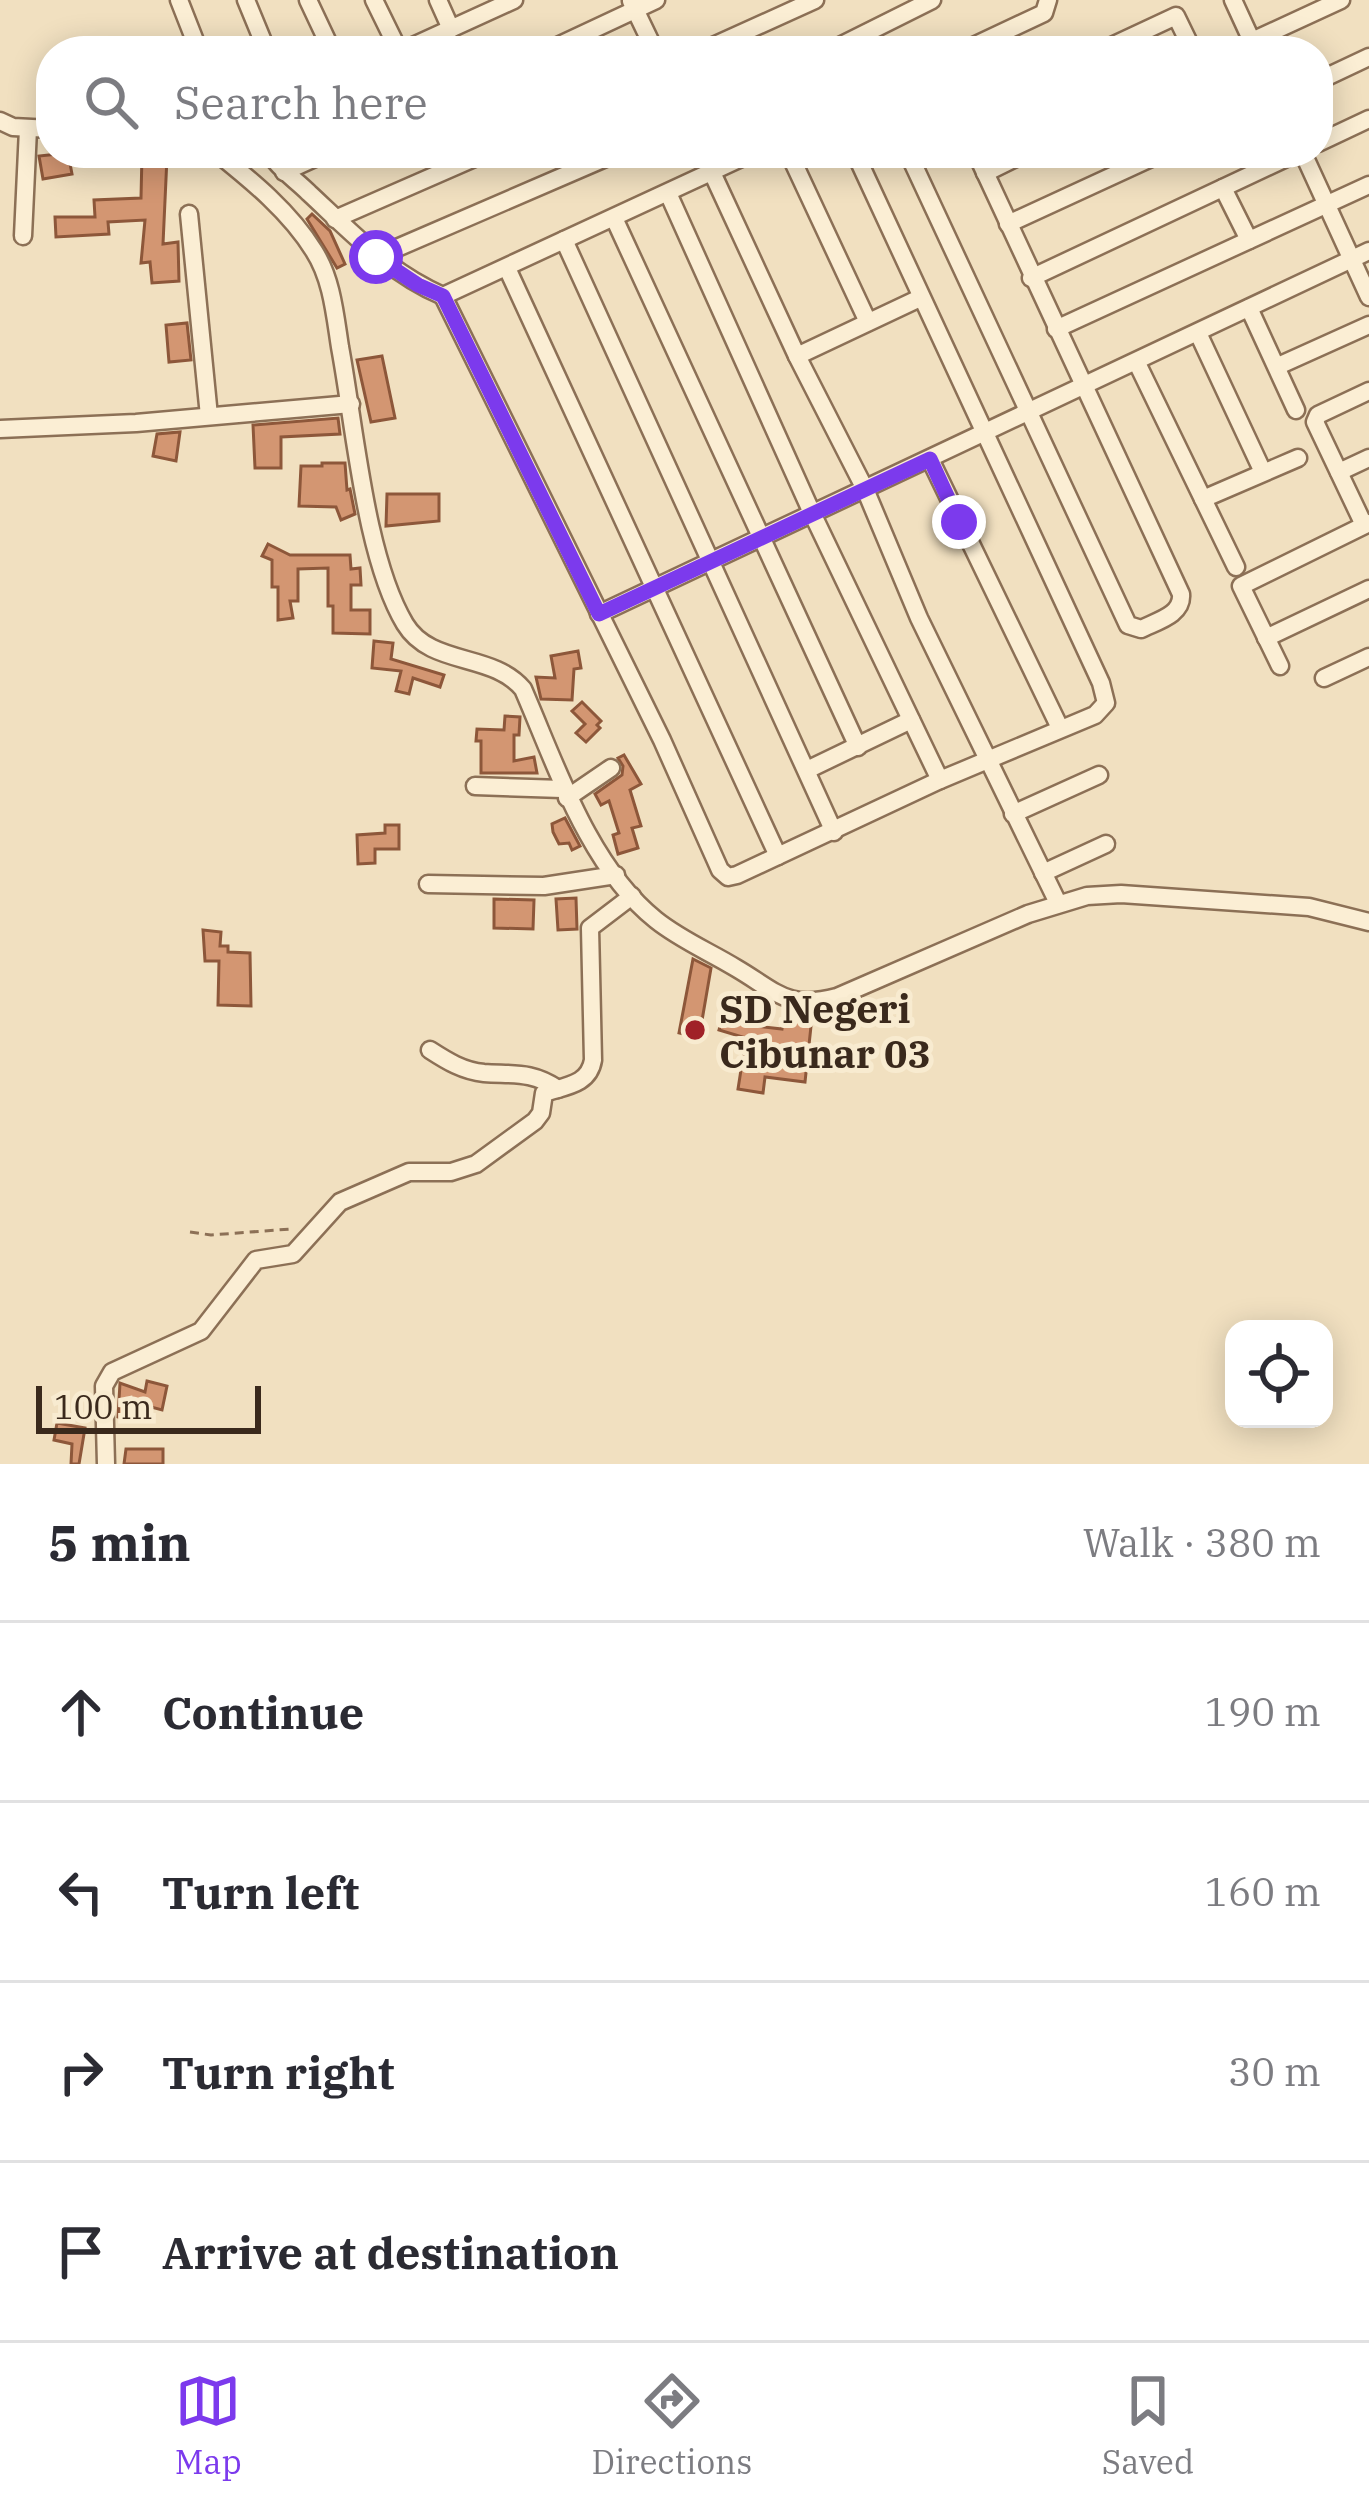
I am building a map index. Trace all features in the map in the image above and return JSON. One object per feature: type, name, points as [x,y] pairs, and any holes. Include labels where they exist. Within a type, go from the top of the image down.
[{"type":"street","points":[[179,0],[193,36]]},
{"type":"street","points":[[246,0],[261,36]]},
{"type":"street","points":[[308,0],[325,36]]},
{"type":"street","points":[[374,0],[392,36]]},
{"type":"street","points":[[438,0],[451,29]]},
{"type":"street","points":[[576,36],[633,5],[656,0]]},
{"type":"street","points":[[735,36],[815,0]]},
{"type":"street","points":[[860,36],[932,0]]},
{"type":"street","points":[[995,36],[1043,14],[1048,0]]},
{"type":"street","points":[[1233,0],[1249,36]]},
{"type":"street","points":[[1273,36],[1341,0]]},
{"type":"street","points":[[435,36],[509,1]]},
{"type":"street","points":[[633,5],[648,36]]},
{"type":"street","points":[[1135,36],[1176,16],[1186,36]]},
{"type":"street","points":[[1333,74],[1369,57]]},
{"type":"street","points":[[1333,136],[1369,119]]},
{"type":"street","points":[[0,121],[36,129]]},
{"type":"street","points":[[23,236],[28,129]]},
{"type":"street","points":[[235,168],[264,193],[314,251],[331,293],[376,547],[404,622],[437,651],[513,677],[564,793],[616,874],[652,918],[688,942],[776,995],[805,1003],[837,997],[1058,903],[1121,894],[1190,898],[1329,910],[1369,922]]},
{"type":"street","points":[[281,168],[376,257],[443,296],[722,874],[737,875],[940,780],[1095,715],[1106,703],[1106,694],[862,168]]},
{"type":"street","points":[[284,172],[293,168]]},
{"type":"street","points":[[335,219],[452,168]]},
{"type":"street","points":[[376,257],[582,168]]},
{"type":"street","points":[[710,168],[797,356],[866,489],[919,619],[1058,903]]},
{"type":"street","points":[[443,296],[722,168]]},
{"type":"street","points":[[796,168],[868,322]]},
{"type":"street","points":[[915,168],[1128,625],[1141,629],[1177,611],[1181,594],[983,168]]},
{"type":"street","points":[[985,173],[995,168]]},
{"type":"street","points":[[1008,224],[1129,168]]},
{"type":"street","points":[[1031,278],[1267,168]]},
{"type":"street","points":[[1308,168],[1360,255],[1369,297]]},
{"type":"street","points":[[1056,328],[1369,185]]},
{"type":"street","points":[[1222,188],[1249,240]]},
{"type":"street","points":[[668,194],[812,513],[940,780]]},
{"type":"street","points":[[189,214],[209,416]]},
{"type":"street","points":[[614,218],[858,747]]},
{"type":"street","points":[[565,240],[834,832]]},
{"type":"street","points":[[599,614],[1360,255]]},
{"type":"street","points":[[507,268],[778,856]]},
{"type":"street","points":[[797,356],[920,298]]},
{"type":"street","points":[[1249,308],[1296,410]]},
{"type":"street","points":[[1278,366],[1369,325]]},
{"type":"street","points":[[1198,333],[1263,472]]},
{"type":"street","points":[[1137,363],[1235,567]]},
{"type":"street","points":[[1280,666],[1241,586],[1367,524],[1316,422],[1318,415],[1369,391]]},
{"type":"street","points":[[0,429],[351,404]]},
{"type":"street","points":[[1203,499],[1298,458]]},
{"type":"street","points":[[1339,472],[1369,458]]},
{"type":"street","points":[[930,459],[1060,728]]},
{"type":"street","points":[[1266,638],[1369,589]]},
{"type":"street","points":[[1324,677],[1369,657]]},
{"type":"street","points":[[807,770],[911,720]]},
{"type":"street","points":[[475,786],[564,793],[611,768]]},
{"type":"street","points":[[1013,814],[1099,775]]},
{"type":"street","points":[[1042,873],[1106,844]]},
{"type":"street","points":[[428,884],[544,886],[616,874]]},
{"type":"street","points":[[106,1464],[107,1378],[201,1331],[256,1260],[292,1255],[340,1202],[410,1172],[451,1172],[476,1165],[535,1121],[542,1113],[544,1094],[577,1083],[592,1068],[590,928],[632,896]]},
{"type":"street","points":[[430,1050],[459,1067],[481,1073],[524,1072],[558,1089]]},
{"type":"path","points":[[190,1232],[211,1235],[277,1228],[310,1235]]},
{"type":"building","points":[[41,168],[71,168],[72,174],[43,179]]},
{"type":"building","points":[[142,168],[166,168],[163,244],[178,242],[179,281],[152,283],[150,262],[141,263],[145,220],[108,222],[109,234],[56,237],[55,217],[95,217],[94,200],[141,198]]},
{"type":"building","points":[[312,214],[330,231],[345,264],[337,268],[307,219]]},
{"type":"building","points":[[187,323],[191,360],[169,362],[166,325]]},
{"type":"building","points":[[382,356],[395,418],[371,422],[357,360]]},
{"type":"building","points":[[338,418],[340,434],[281,437],[281,468],[255,468],[253,425]]},
{"type":"building","points":[[180,432],[176,461],[153,456],[157,434]]},
{"type":"building","points":[[345,463],[355,514],[341,520],[336,507],[299,506],[301,466]]},
{"type":"building","points":[[387,494],[439,494],[439,521],[386,526]]},
{"type":"building","points":[[268,544],[290,555],[350,555],[351,569],[360,568],[361,585],[351,585],[351,610],[370,610],[370,634],[333,633],[328,568],[298,569],[298,601],[290,601],[293,618],[278,620],[272,560],[262,556]]},
{"type":"building","points":[[374,641],[393,643],[391,659],[444,675],[440,687],[413,678],[409,694],[396,691],[401,671],[372,668]]},
{"type":"building","points":[[578,651],[581,668],[574,669],[572,700],[541,699],[536,677],[555,678],[551,656]]},
{"type":"building","points":[[582,702],[601,721],[586,742],[576,733],[585,724],[572,711]]},
{"type":"building","points":[[505,716],[520,717],[514,761],[534,757],[537,773],[481,773],[477,729],[504,730]]},
{"type":"building","points":[[624,755],[641,784],[630,790],[641,826],[632,828],[638,848],[618,854],[613,835],[619,833],[609,801],[601,805],[595,794],[622,775],[618,758]]},
{"type":"building","points":[[565,818],[580,846],[572,850],[569,843],[559,844],[553,832],[552,824]]},
{"type":"building","points":[[385,825],[399,825],[399,849],[375,849],[375,863],[358,864],[357,835],[385,833]]},
{"type":"building","points":[[576,898],[577,929],[558,930],[556,899]]},
{"type":"building","points":[[494,899],[534,900],[533,929],[494,928]]},
{"type":"building","points":[[203,930],[221,932],[220,946],[228,946],[228,952],[250,953],[251,1006],[218,1005],[219,961],[205,961]]},
{"type":"building","points":[[693,959],[711,968],[699,1038],[679,1033]]},
{"type":"building","points":[[724,1013],[748,1020],[746,1025],[782,1029],[784,1014],[812,1017],[805,1082],[765,1077],[763,1093],[738,1089],[746,1038],[719,1030]]},
{"type":"building","points":[[147,1381],[167,1386],[162,1410],[144,1405],[140,1419],[118,1417],[120,1383],[145,1392]]},
{"type":"building","points":[[57,1423],[85,1428],[79,1464],[71,1464],[72,1444],[54,1440]]},
{"type":"building","points":[[126,1449],[163,1449],[163,1464],[124,1464]]},
{"type":"place","name":"SD Negeri Cibunar 03","points":[[695,1030]]},
{"type":"route","points":[[376,257],[443,296],[599,614],[930,459],[959,522]]}]
